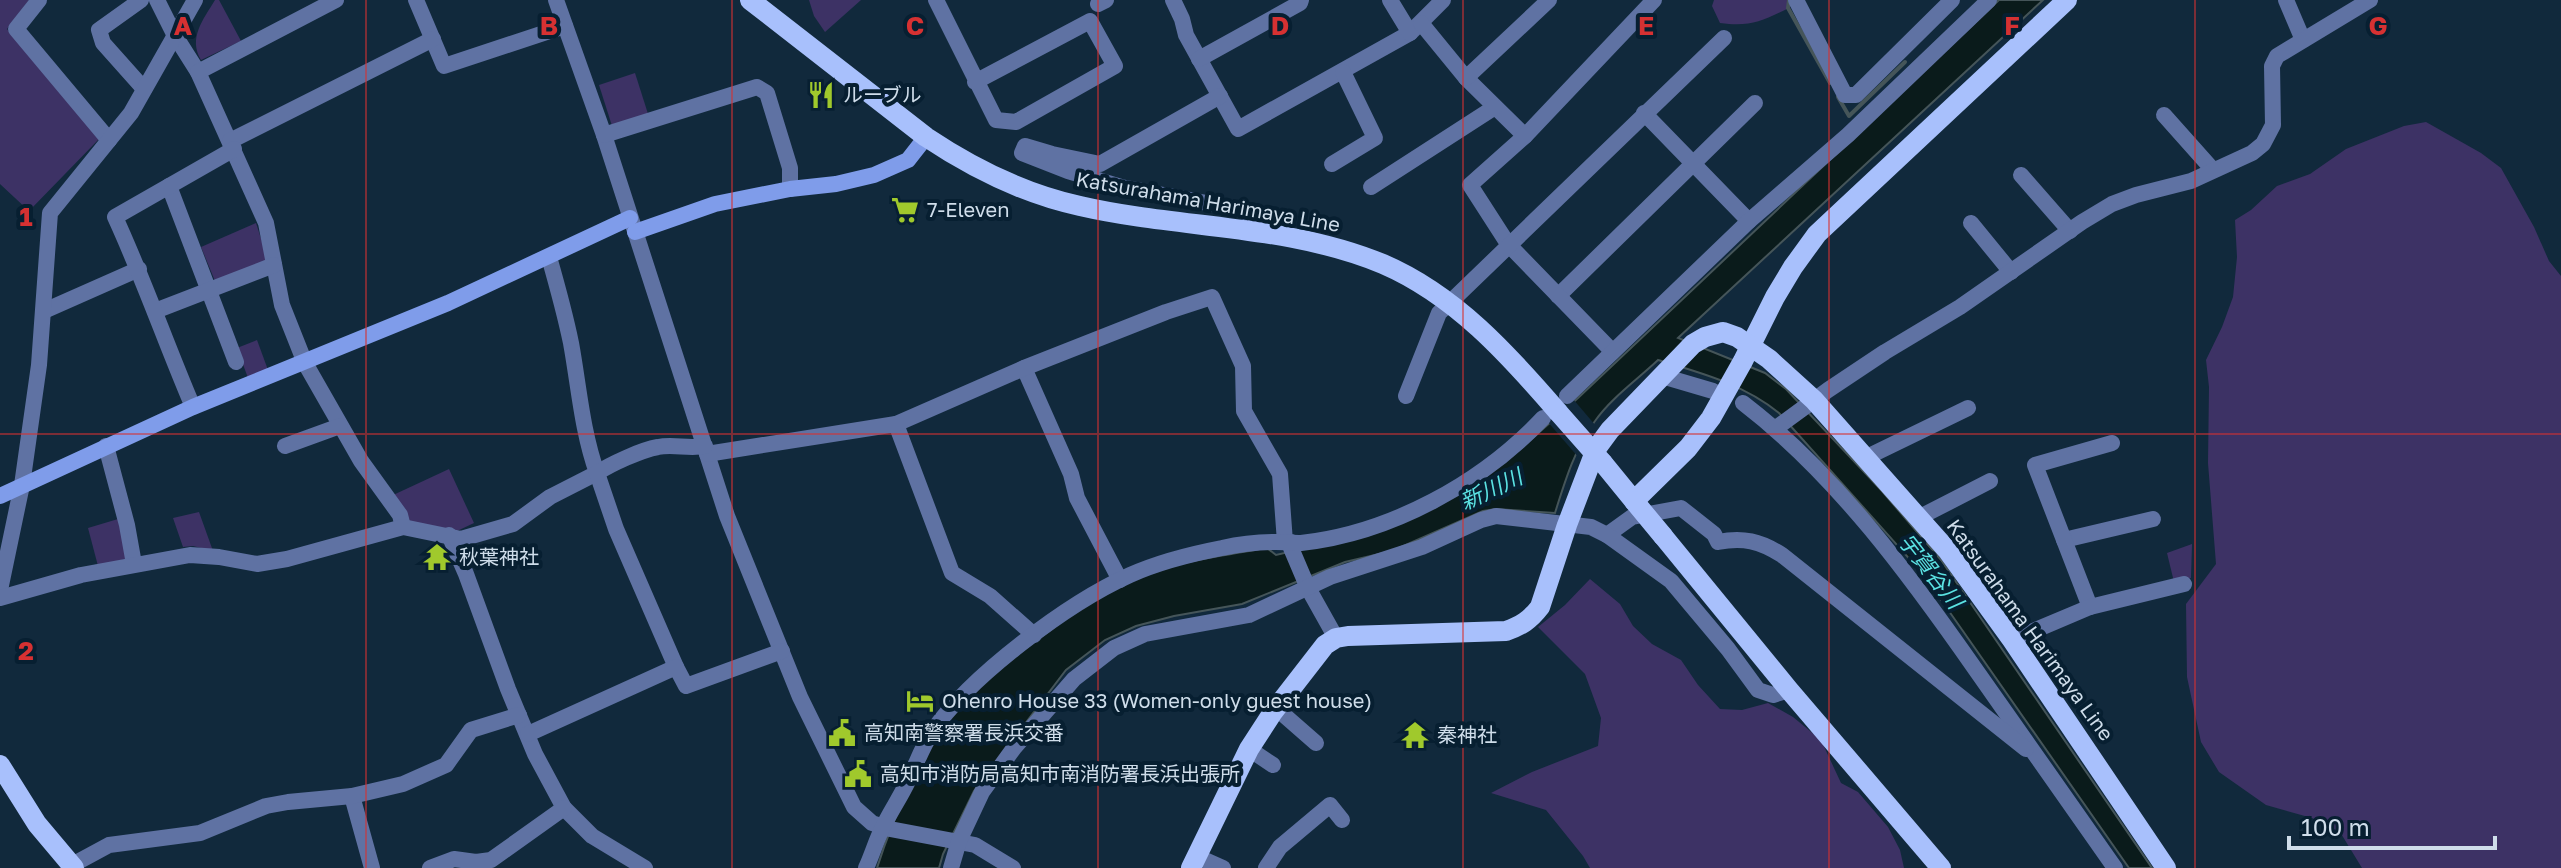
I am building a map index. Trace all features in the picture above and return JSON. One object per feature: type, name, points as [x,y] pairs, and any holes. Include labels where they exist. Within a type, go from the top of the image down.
[{"type":"main road","name":"Katsurahama Harimaya Line","points":[[750,0],[926,137],[986,174],[1082,207],[1253,230],[1345,250],[1383,264],[1449,302],[1510,358],[1556,409],[1941,868]]},
{"type":"main road","points":[[1634,501],[1688,448],[1728,395],[1781,287],[1817,234],[2067,0]]},
{"type":"main road","name":"Katsurahama Harimaya Line","points":[[1336,638],[1506,631],[1525,623],[1540,607],[1596,449],[1610,430],[1693,344],[1723,332],[1737,337],[1747,354],[1769,359],[1865,458],[1947,550],[2012,640],[2166,868]]},
{"type":"main road","points":[[1194,862],[1249,749],[1325,645],[1336,638]]},
{"type":"main road","points":[[0,765],[37,824],[73,866]]},
{"type":"street","points":[[39,0],[16,29],[109,140]]},
{"type":"street","points":[[141,0],[99,30],[103,43],[144,89]]},
{"type":"street","points":[[157,0],[198,72],[266,223],[282,305],[305,363],[361,461],[400,515],[403,527]]},
{"type":"street","points":[[0,590],[22,485],[44,311],[50,213],[131,113],[195,0]]},
{"type":"street","points":[[198,72],[336,0]]},
{"type":"street","points":[[416,0],[444,66],[565,26]]},
{"type":"street","points":[[556,0],[604,135],[727,516],[800,697],[854,807],[872,823],[975,845],[1013,868]]},
{"type":"street","points":[[936,0],[975,82],[996,120],[1016,122],[1115,66],[1090,21],[975,82]]},
{"type":"street","points":[[1173,0],[1186,35],[1238,129],[1343,72],[1415,28],[1443,0]]},
{"type":"street","points":[[1199,59],[1301,0]]},
{"type":"street","points":[[1390,0],[1525,136]]},
{"type":"street","points":[[1466,78],[1549,0]]},
{"type":"street","points":[[1612,351],[1508,244],[1470,185],[1525,136],[1654,0]]},
{"type":"street","points":[[1796,0],[1845,95],[1856,95],[1952,0]]},
{"type":"street","points":[[2286,0],[2303,40]]},
{"type":"street","points":[[1779,426],[2112,204],[2191,181],[2252,153],[2263,144],[2273,125],[2272,66],[2277,56],[2370,0]]},
{"type":"street","points":[[866,868],[931,734],[951,707],[1034,635],[1084,600],[1120,580],[1163,563],[1258,542],[1289,544],[1362,529],[1401,516],[1484,471],[1518,445],[1749,221],[1848,135],[1987,1]]},
{"type":"street","points":[[1406,396],[1439,313],[1724,38]]},
{"type":"street","points":[[193,407],[139,269],[115,217],[232,145],[433,39]]},
{"type":"street","points":[[1332,164],[1375,138],[1343,72]]},
{"type":"street","points":[[604,135],[757,87],[767,93],[790,168],[790,189]]},
{"type":"street","points":[[1025,146],[1100,164],[1220,96]]},
{"type":"street","points":[[1558,296],[1755,103]]},
{"type":"street","points":[[1371,187],[1495,107]]},
{"type":"street","points":[[1644,113],[1749,221]]},
{"type":"street","points":[[2164,115],[2213,170]]},
{"type":"street","points":[[1016,122],[1025,146],[1022,153],[1121,187],[1239,209],[1256,217],[1253,230]]},
{"type":"street","points":[[0,496],[193,407],[448,303],[549,257],[633,225],[715,204],[874,175],[908,160],[926,137]]},
{"type":"street","points":[[2021,175],[2070,231]]},
{"type":"street","points":[[169,186],[236,362]]},
{"type":"street","points":[[1971,223],[2011,272]]},
{"type":"street","points":[[549,257],[571,343],[591,455],[616,529],[686,686],[782,651]]},
{"type":"street","points":[[155,311],[274,265]]},
{"type":"street","points":[[44,311],[139,269]]},
{"type":"street","points":[[0,598],[81,575],[190,555],[257,564],[287,559],[403,527],[461,539],[513,524],[550,497],[608,466],[659,447],[706,450],[896,424],[1024,368],[1212,297],[1243,366],[1244,411],[1280,474],[1289,544],[1336,638]]},
{"type":"street","points":[[1024,368],[1071,474],[1077,498],[1120,580]]},
{"type":"street","points":[[1666,372],[1728,395],[1779,426],[1919,589],[2115,868]]},
{"type":"street","points":[[1865,458],[1968,408]]},
{"type":"street","points":[[896,424],[952,573],[990,596],[1034,635]]},
{"type":"street","points":[[285,446],[340,426]]},
{"type":"street","points":[[2090,607],[2035,465],[2112,443]]},
{"type":"street","points":[[106,446],[134,564]]},
{"type":"street","points":[[1918,518],[1990,481]]},
{"type":"street","points":[[1607,535],[1632,517],[1681,508],[1714,534],[1718,542],[1731,539],[1759,542],[1794,565],[2039,760]]},
{"type":"street","points":[[951,868],[956,841],[982,792],[1014,748],[1074,679],[1114,648],[1145,634],[1249,615],[1307,585],[1422,547],[1496,516],[1591,527],[1607,535],[1671,581],[1758,690],[1773,695],[1789,690]]},
{"type":"street","points":[[2064,540],[2153,519]]},
{"type":"street","points":[[449,535],[535,754],[564,808],[592,836],[645,868]]},
{"type":"street","points":[[2012,640],[2090,607],[2184,584]]},
{"type":"street","points":[[528,734],[676,667]]},
{"type":"street","points":[[1276,708],[1316,743]]},
{"type":"street","points":[[73,866],[109,845],[200,833],[266,806],[352,796],[403,784],[446,765],[471,730],[519,715]]},
{"type":"street","points":[[1249,749],[1273,765]]},
{"type":"street","points":[[352,796],[372,868]]},
{"type":"street","points":[[1266,868],[1280,847],[1330,805],[1342,820]]},
{"type":"street","points":[[430,868],[454,859],[476,862],[491,860],[564,808]]},
{"type":"street","points":[[1194,862],[1223,868]]},
{"type":"shaded area","points":[[0,0],[29,0],[7,29],[99,139],[29,211],[0,184]]},
{"type":"shaded area","points":[[215,0],[219,0],[241,41],[201,60],[197,52],[197,37]]},
{"type":"shaded area","points":[[809,0],[861,0],[825,32],[814,16]]},
{"type":"shaded area","points":[[1714,0],[1789,0],[1789,8],[1756,22],[1720,23],[1712,6]]},
{"type":"shaded area","points":[[635,73],[649,117],[613,129],[599,85]]},
{"type":"shaded area","points":[[2426,122],[2501,168],[2549,261],[2561,276],[2561,868],[2362,868],[2340,832],[2312,818],[2266,805],[2219,772],[2201,742],[2187,677],[2186,604],[2216,564],[2208,463],[2209,387],[2206,360],[2233,297],[2237,257],[2235,220],[2277,186],[2310,174],[2346,149],[2404,126]]},
{"type":"shaded area","points":[[256,223],[268,260],[215,281],[201,247]]},
{"type":"shaded area","points":[[257,340],[268,370],[248,378],[237,348]]},
{"type":"shaded area","points":[[449,469],[474,523],[455,532],[408,522],[391,496]]},
{"type":"shaded area","points":[[199,512],[213,551],[183,547],[173,518]]},
{"type":"shaded area","points":[[118,519],[129,558],[98,566],[88,528]]},
{"type":"shaded area","points":[[2192,544],[2191,578],[2174,582],[2167,553]]},
{"type":"shaded area","points":[[1590,579],[1620,604],[1633,626],[1652,644],[1681,660],[1720,709],[1742,710],[1768,703],[1793,717],[1821,740],[1841,783],[1858,792],[1888,827],[1900,850],[1904,868],[1590,868],[1546,810],[1491,793],[1532,772],[1598,746],[1601,718],[1585,674],[1538,627]]},
{"type":"water","points":[[1999,0],[2043,0],[1678,338],[1765,373],[1786,389],[1882,491],[1941,560],[2152,868],[2129,868],[1923,574],[1779,413],[1736,387],[1658,360],[1609,404],[1588,431],[1571,465],[1555,513],[1483,511],[1392,551],[1345,562],[1242,604],[1174,616],[1136,626],[1105,640],[1066,670],[974,791],[939,868],[877,868],[901,805],[934,741],[960,706],[1014,658],[1088,602],[1130,579],[1215,557],[1267,548],[1276,555],[1349,538],[1518,451]]},
{"type":"pier","points":[[1573,399],[1596,426],[1579,458],[1547,421]]},
{"type":"waterway","points":[[1789,0],[1788,8],[1830,83]]},
{"type":"waterway","points":[[1838,97],[1849,116],[1905,62]]},
{"type":"place","name":"ルーブル","points":[[821,95]]},
{"type":"place","name":"7-Eleven","points":[[905,210]]},
{"type":"place","name":"秋葉神社","points":[[437,557]]},
{"type":"place","name":"Ohenro House 33 (Women-only guest house)","points":[[920,701]]},
{"type":"place","name":"高知南警察署長浜交番","points":[[842,733]]},
{"type":"place","name":"秦神社","points":[[1415,735]]},
{"type":"place","name":"高知市消防局高知市南消防署長浜出張所","points":[[858,774]]},
{"type":"water label","name":"新川川","points":[[1491,489]]},
{"type":"water label","name":"宇賀谷川","points":[[1931,571]]}]
